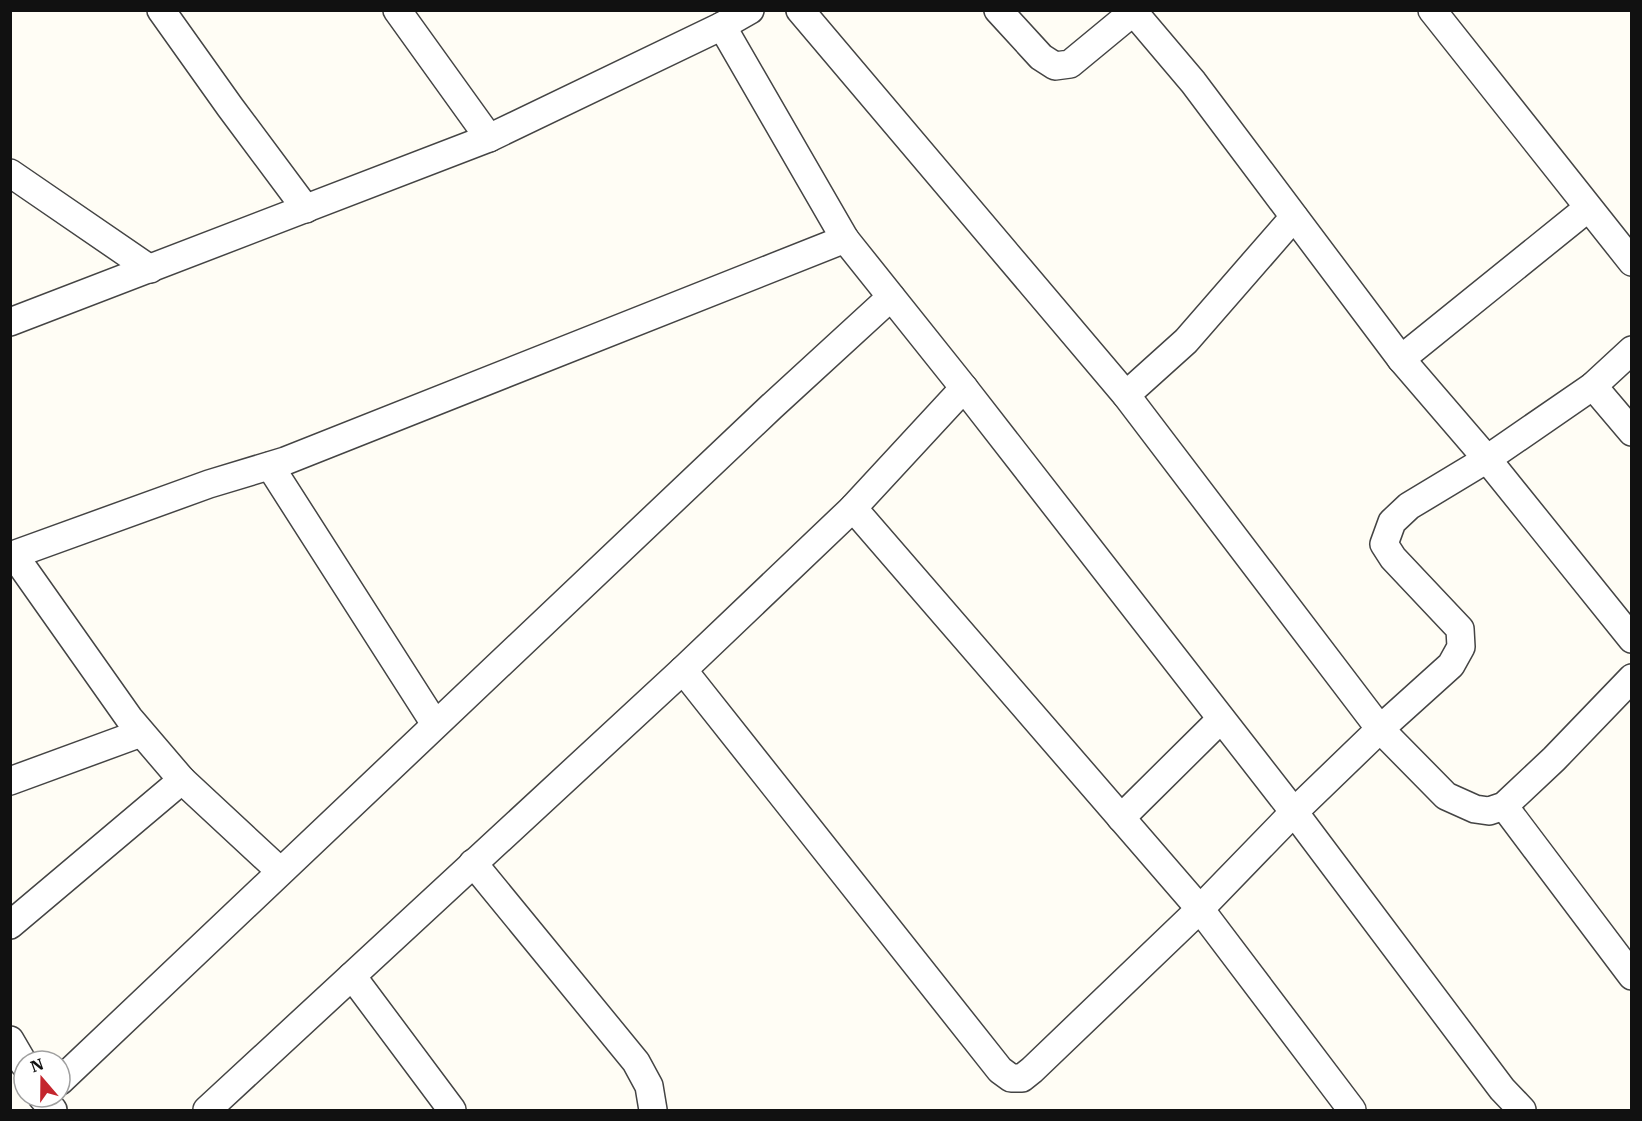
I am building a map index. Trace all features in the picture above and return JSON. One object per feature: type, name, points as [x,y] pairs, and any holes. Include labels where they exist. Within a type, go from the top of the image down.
[{"type":"street","points":[[161,10],[306,209]]},
{"type":"street","points":[[397,10],[489,138]]},
{"type":"street","points":[[10,322],[489,138],[722,26],[750,10]]},
{"type":"street","points":[[800,10],[1126,395],[1380,729],[1446,796],[1475,809],[1489,811],[1504,806],[1554,759],[1632,678]]},
{"type":"street","points":[[998,10],[1041,57],[1055,66],[1070,64],[1132,11],[1193,82],[1401,359],[1486,459],[1632,639]]},
{"type":"street","points":[[1432,10],[1632,262]]},
{"type":"street","points":[[722,26],[845,239],[1294,812],[1502,1089],[1522,1110]]},
{"type":"street","points":[[10,173],[150,269]]},
{"type":"street","points":[[1401,359],[1587,208]]},
{"type":"street","points":[[1126,395],[1186,341],[1294,217]]},
{"type":"street","points":[[280,871],[182,780],[141,733],[12,555],[209,484],[285,461],[845,239]]},
{"type":"street","points":[[72,1070],[771,407],[891,297]]},
{"type":"street","points":[[683,670],[1000,1070],[1011,1078],[1022,1078],[1200,909],[1294,812],[1380,729],[1451,665],[1461,647],[1460,628],[1394,558],[1384,544],[1392,522],[1409,506],[1486,459],[1593,386],[1632,350]]},
{"type":"street","points":[[1593,386],[1632,432]]},
{"type":"street","points":[[207,1110],[683,670],[853,508],[964,388]]},
{"type":"street","points":[[270,466],[435,724]]},
{"type":"street","points":[[853,508],[1200,909],[1352,1110]]},
{"type":"street","points":[[1121,818],[1221,719]]},
{"type":"street","points":[[10,781],[141,733]]},
{"type":"street","points":[[10,925],[182,780]]},
{"type":"street","points":[[1504,806],[1632,976]]},
{"type":"street","points":[[473,863],[636,1062],[649,1086],[653,1110]]},
{"type":"street","points":[[352,976],[452,1110]]}]
